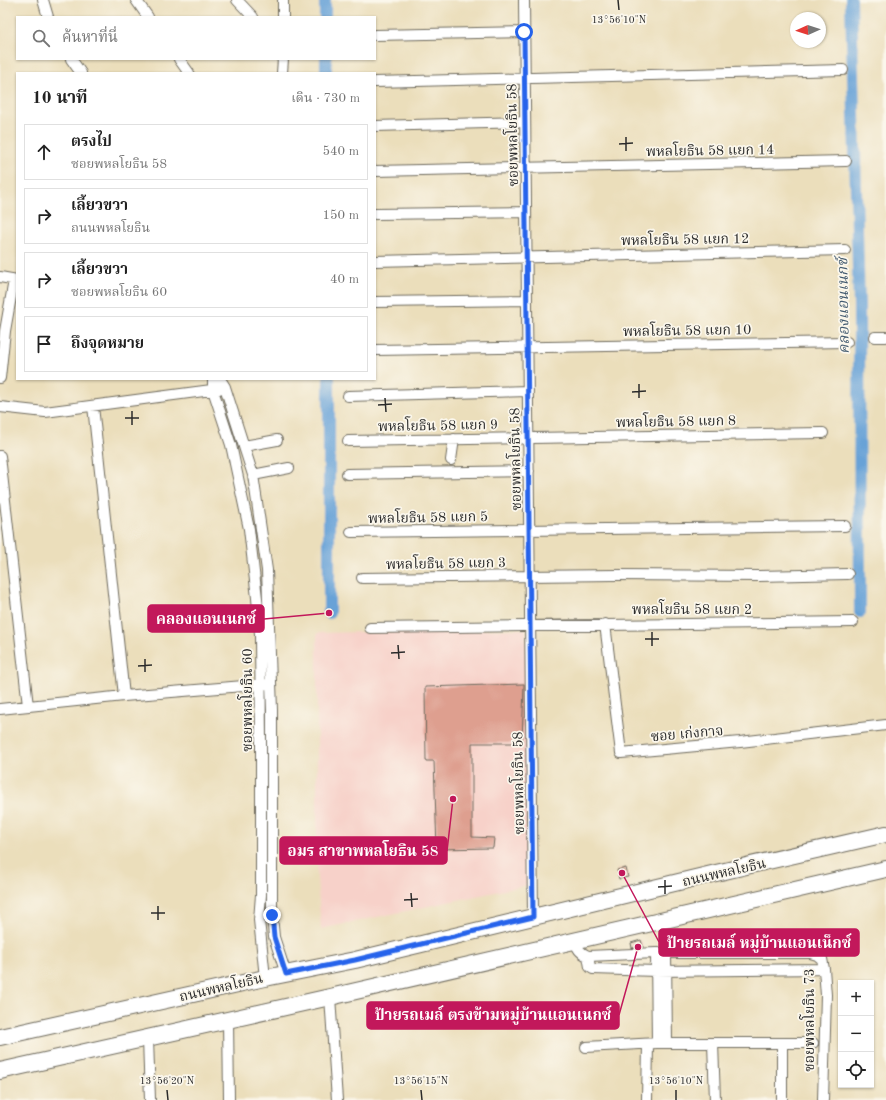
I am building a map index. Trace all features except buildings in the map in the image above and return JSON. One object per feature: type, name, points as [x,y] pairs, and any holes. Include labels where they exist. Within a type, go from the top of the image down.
[{"type":"main road","name":"ถนนพหลโยธิน","points":[[0,1037],[265,978],[355,960],[716,873],[886,834]]},
{"type":"main road","points":[[0,1071],[330,997],[886,869]]},
{"type":"street","points":[[43,0],[48,16]]},
{"type":"street","points":[[136,0],[147,16]]},
{"type":"street","points":[[238,0],[252,16]]},
{"type":"street","points":[[283,0],[284,16]]},
{"type":"street","name":"ซอยพหลโยธิน 58","points":[[524,0],[533,917]]},
{"type":"street","points":[[376,35],[524,32]]},
{"type":"street","points":[[72,60],[80,72]]},
{"type":"street","points":[[180,60],[188,72]]},
{"type":"street","points":[[282,72],[283,60]]},
{"type":"street","points":[[376,82],[843,70]]},
{"type":"street","points":[[376,126],[526,122]]},
{"type":"street","name":"พหลโยธิน 58 แยก 14","points":[[376,171],[846,161]]},
{"type":"street","points":[[376,214],[526,212]]},
{"type":"street","name":"พหลโยธิน 58 แยก 12","points":[[376,261],[845,250]]},
{"type":"street","points":[[0,277],[16,280],[5,331],[0,378]]},
{"type":"street","points":[[376,302],[527,300]]},
{"type":"street","points":[[875,337],[886,337]]},
{"type":"street","name":"พหลโยธิน 58 แยก 10","points":[[376,350],[847,342]]},
{"type":"street","name":"ซอยพหลโยธิน 60","points":[[213,380],[213,390],[231,445],[249,529],[260,634],[261,895],[259,920],[265,978]]},
{"type":"street","points":[[0,407],[45,412],[213,390],[223,383]]},
{"type":"street","name":"ซอยพหลโยธิน 60","points":[[223,383],[253,475],[268,570],[272,710],[272,915],[274,937],[286,974]]},
{"type":"street","points":[[348,396],[528,391]]},
{"type":"street","points":[[93,406],[124,696]]},
{"type":"street","name":"พหลโยธิน 58 แยก 8","points":[[529,438],[823,433]]},
{"type":"street","points":[[451,460],[454,438]]},
{"type":"street","name":"พหลโยธิน 58 แยก 9","points":[[348,441],[454,438],[529,438]]},
{"type":"street","points":[[244,446],[277,440]]},
{"type":"street","points":[[0,456],[28,706]]},
{"type":"street","points":[[253,475],[289,468]]},
{"type":"street","points":[[347,474],[529,471]]},
{"type":"street","name":"พหลโยธิน 58 แยก 5","points":[[351,532],[845,526]]},
{"type":"street","name":"พหลโยธิน 58 แยก 3","points":[[362,578],[625,575],[759,576],[848,574]]},
{"type":"street","name":"พหลโยธิน 58 แยก 2","points":[[370,628],[853,622]]},
{"type":"street","name":"ซอย เก่งกาจ","points":[[605,624],[621,754],[886,725]]},
{"type":"street","points":[[0,709],[124,696],[271,684]]},
{"type":"street","points":[[261,710],[272,710]]},
{"type":"street","points":[[574,940],[578,949],[583,954],[588,956],[590,967],[594,969],[661,971],[824,969]]},
{"type":"street","points":[[647,1100],[657,1043],[661,953]]},
{"type":"street","name":"ซอยพหลโยธิน 73","points":[[588,956],[661,953],[810,953],[817,955],[822,959],[826,995],[823,1100]]},
{"type":"street","points":[[330,997],[337,1100]]},
{"type":"street","points":[[228,1019],[229,1100]]},
{"type":"street","points":[[148,1038],[150,1100]]},
{"type":"street","points":[[586,1047],[657,1043],[813,1043]]},
{"type":"street","points":[[713,1043],[715,1100]]},
{"type":"street","points":[[782,1044],[782,1100]]},
{"type":"shaded area","points":[[526,629],[528,885],[321,929],[317,878],[317,633]]},
{"type":"waterway","name":"คลองแอนเนกซ์","points":[[325,0],[325,16]]},
{"type":"waterway","name":"คลองแอนเนกซ์","points":[[851,0],[859,305],[860,612]]},
{"type":"waterway","name":"คลองแอนเนกซ์","points":[[326,60],[326,72]]},
{"type":"waterway","name":"คลองแอนเนกซ์","points":[[329,380],[329,613]]},
{"type":"place","name":"คลองแอนเนกซ์","points":[[329,613]]},
{"type":"place","name":"อมร สาขาพหลโยธิน 58","points":[[453,799]]},
{"type":"place","name":"ป้ายรถเมล์ หมู่บ้านแอนเน็กซ์","points":[[622,873]]},
{"type":"place","name":"ป้ายรถเมล์ ตรงข้ามหมู่บ้านแอนเนกซ์","points":[[638,947]]},
{"type":"route","points":[[272,915],[274,937],[286,974],[355,960],[533,917],[524,32]]}]
